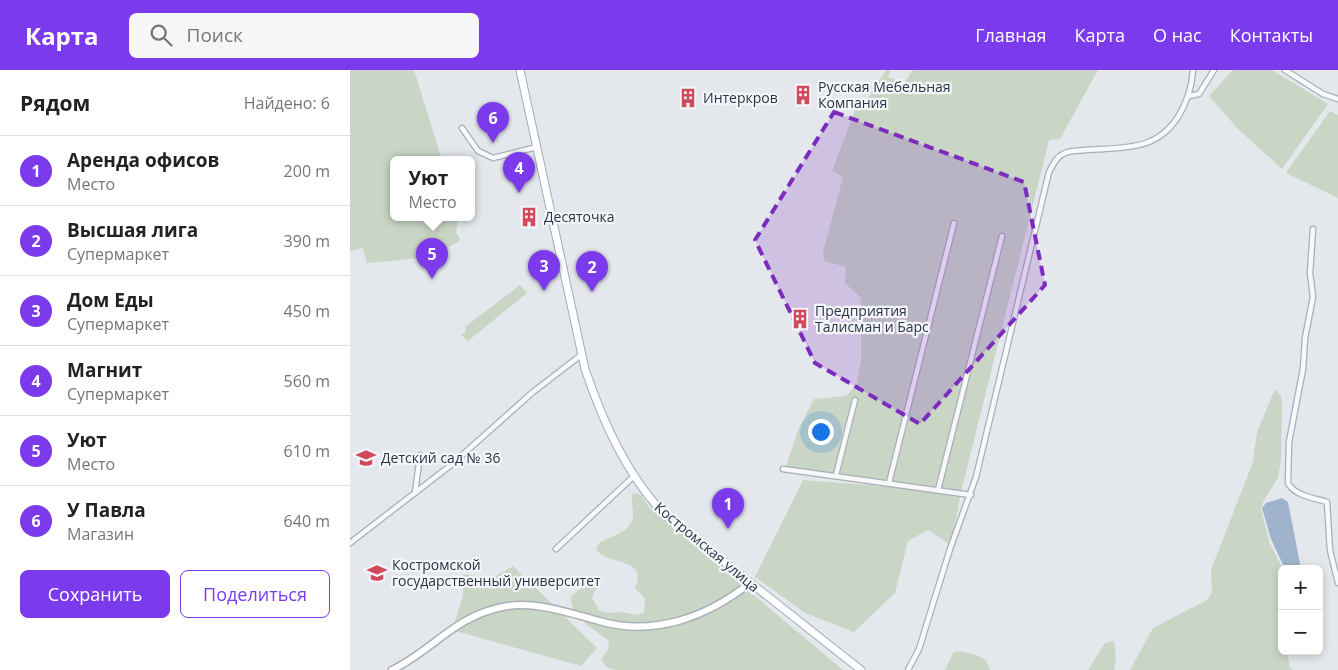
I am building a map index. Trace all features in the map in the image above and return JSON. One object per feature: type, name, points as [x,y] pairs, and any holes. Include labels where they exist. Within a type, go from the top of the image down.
[{"type":"main road","name":"Костромская улица","points":[[520,70],[582,355],[594,395],[634,476],[650,500],[666,516],[861,670]]},
{"type":"main road","points":[[392,670],[410,661],[448,630],[472,616],[504,606],[534,605],[632,628],[666,625],[700,614],[728,601],[750,583]]},
{"type":"street","points":[[908,670],[919,649],[951,545],[971,495],[1050,172],[1055,161],[1062,154],[1071,152],[1123,148],[1152,142],[1164,134],[1174,123],[1189,96],[1193,70]]},
{"type":"street","points":[[1189,96],[1199,94],[1214,70]]},
{"type":"street","points":[[1285,70],[1323,94],[1338,99]]},
{"type":"street","points":[[462,128],[478,151],[493,158],[537,146]]},
{"type":"street","points":[[889,483],[954,223]]},
{"type":"street","points":[[1313,229],[1310,273],[1313,297],[1290,442],[1288,483],[1291,489],[1301,494],[1327,502],[1330,550],[1338,583]]},
{"type":"street","points":[[938,490],[1002,236]]},
{"type":"street","points":[[350,543],[474,446],[533,392],[582,355]]},
{"type":"street","points":[[836,475],[855,400]]},
{"type":"street","points":[[415,493],[420,455]]},
{"type":"street","points":[[783,469],[971,495]]},
{"type":"street","points":[[556,549],[634,476]]},
{"type":"highlighted area","points":[[834,112],[1024,182],[1045,285],[920,424],[815,363],[755,240]]},
{"type":"green space","points":[[350,70],[414,70],[441,156],[390,156],[390,221],[458,221],[456,233],[460,238],[459,241],[432,257],[367,263],[363,248],[350,251]]},
{"type":"green space","points":[[886,70],[890,70],[888,77],[904,83],[913,70],[1098,70],[1060,139],[1049,140],[961,492],[951,545],[928,530],[908,541],[895,593],[854,632],[805,613],[755,577],[803,480],[948,491],[785,469],[799,428],[814,399],[846,396],[857,384],[861,360],[861,298],[845,283],[846,267],[825,261],[823,252],[843,177],[832,171],[858,102],[864,104]]},
{"type":"green space","points":[[1233,70],[1272,70],[1328,104],[1282,169],[1238,129],[1209,96]]},
{"type":"green space","points":[[1330,111],[1338,115],[1338,198],[1286,173]]},
{"type":"green space","points":[[520,285],[527,293],[468,341],[461,335],[466,331],[465,327]]},
{"type":"green space","points":[[1275,389],[1281,396],[1282,406],[1281,460],[1278,478],[1264,500],[1261,509],[1270,544],[1281,565],[1278,565],[1278,655],[1288,655],[1290,668],[1294,670],[1130,670],[1153,628],[1207,600],[1212,592],[1211,571],[1253,462],[1257,432]]},
{"type":"green space","points":[[633,493],[641,495],[649,507],[843,670],[616,670],[606,667],[601,659],[609,649],[608,640],[579,617],[572,604],[571,597],[591,579],[600,577],[592,598],[599,610],[608,613],[622,612],[637,615],[644,612],[645,599],[635,588],[638,578],[637,572],[626,563],[602,555],[596,550],[599,543],[626,529],[630,524],[633,513]]},
{"type":"green space","points":[[513,566],[597,648],[581,666],[452,630],[463,596],[463,574],[493,578]]},
{"type":"green space","points":[[1114,641],[1116,658],[1114,670],[1088,670],[1105,643]]},
{"type":"green space","points":[[957,651],[982,658],[989,665],[990,670],[945,670],[953,653]]},
{"type":"water","points":[[1282,498],[1288,502],[1300,565],[1283,565],[1271,539],[1262,508],[1266,503]]},
{"type":"place","name":"Русская Мебельная Компания","points":[[803,95]]},
{"type":"place","name":"Интеркров","points":[[688,98]]},
{"type":"place","name":"У Павла","points":[[493,143]]},
{"type":"place","name":"Магнит","points":[[519,193]]},
{"type":"place","name":"Десяточка","points":[[529,217]]},
{"type":"place","name":"Уют","points":[[432,279]]},
{"type":"place","name":"Дом Еды","points":[[544,291]]},
{"type":"place","name":"Высшая лига","points":[[592,292]]},
{"type":"place","name":"Предприятия Талисман и Барс","points":[[800,319]]},
{"type":"place","name":"Детский сад № 36","points":[[366,458]]},
{"type":"place","name":"Аренда офисов","points":[[728,529]]},
{"type":"place","name":"Костромской государственный университет","points":[[377,573]]}]
